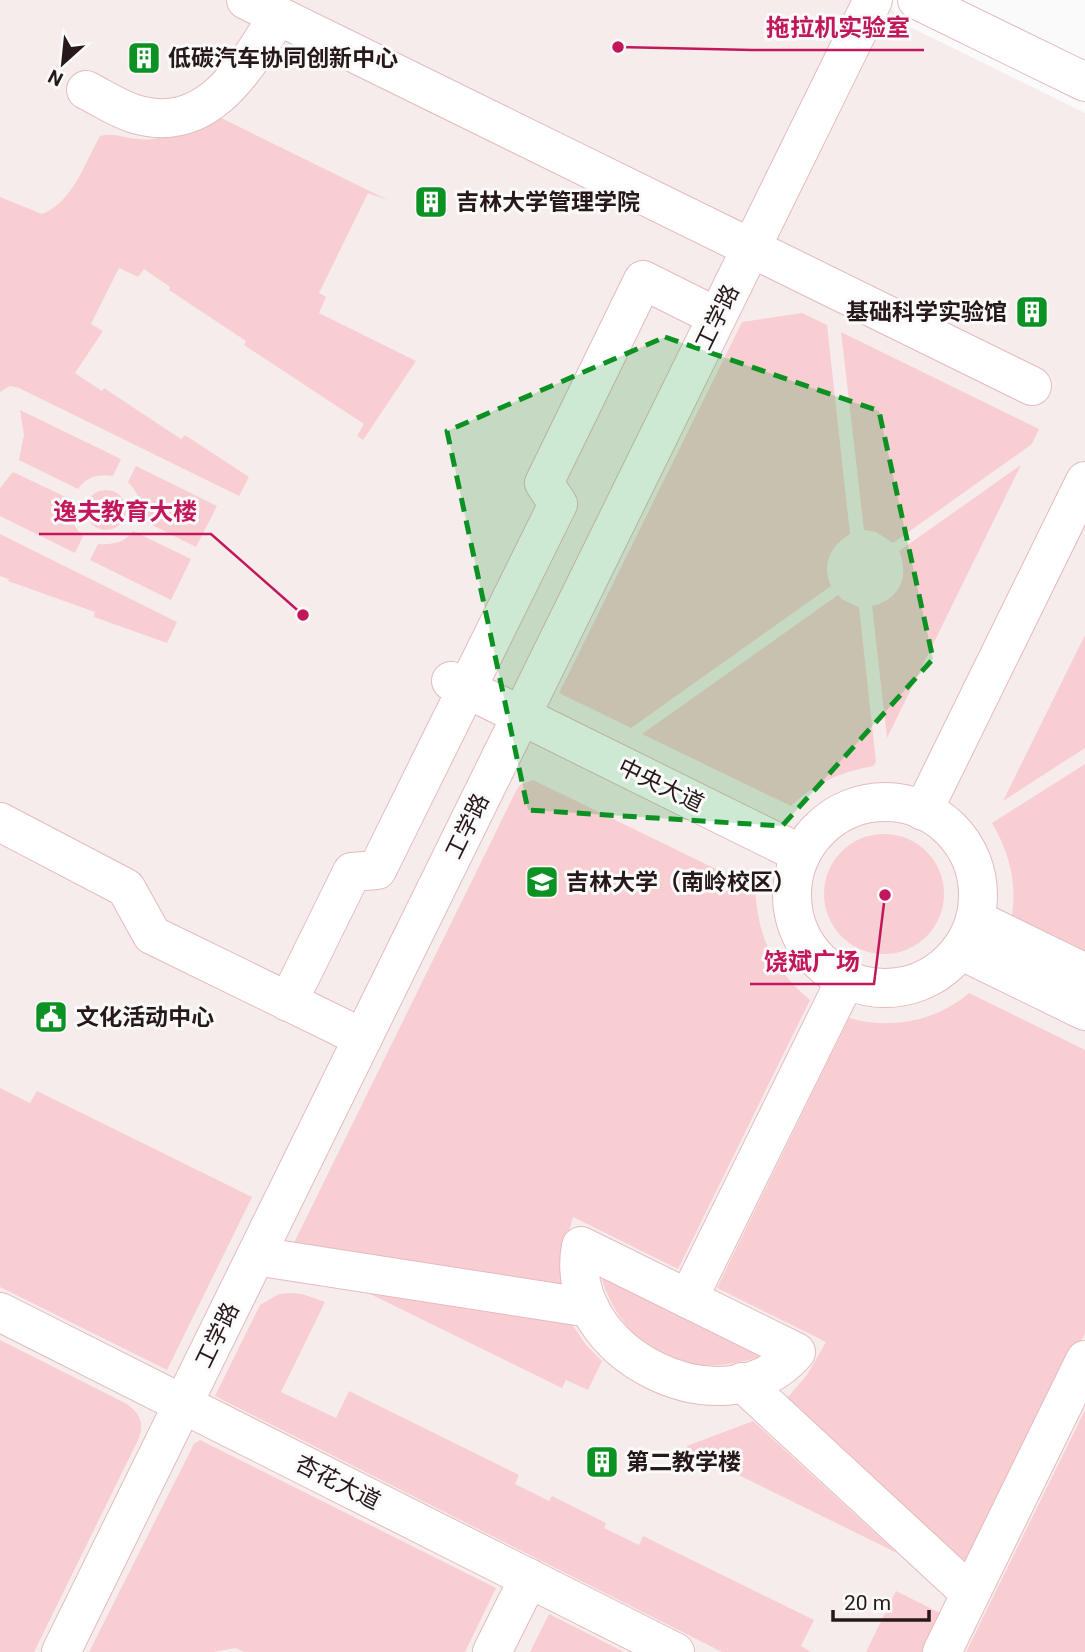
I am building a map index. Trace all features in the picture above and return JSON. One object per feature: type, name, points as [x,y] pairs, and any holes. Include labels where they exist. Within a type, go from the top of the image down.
[{"type":"lane","name":"工学路","points":[[61,1652],[873,0]]},
{"type":"lane","points":[[917,0],[1085,82]]},
{"type":"lane","points":[[86,90],[133,114],[174,118],[194,112],[216,99],[245,68],[262,8],[1032,386]]},
{"type":"lane","points":[[288,1002],[352,872],[377,870],[458,685],[558,504],[544,482],[643,280],[717,317]]},
{"type":"lane","points":[[923,811],[1085,481]]},
{"type":"lane","name":"中央大道","points":[[458,685],[801,854]]},
{"type":"lane","points":[[887,802],[900,803],[923,811],[936,817],[951,830],[972,862],[978,891],[967,935],[943,967],[927,978],[908,985],[870,987],[846,979],[818,960],[797,927],[792,889],[801,854],[827,822],[852,808],[887,802]]},
{"type":"lane","points":[[0,822],[126,888],[152,935],[363,1038]]},
{"type":"lane","points":[[967,935],[1085,973]]},
{"type":"lane","points":[[967,935],[1085,1011]]},
{"type":"lane","points":[[688,1299],[846,979]]},
{"type":"lane","points":[[581,1246],[796,1352],[784,1366],[764,1376],[741,1382],[696,1384],[653,1371],[633,1359],[616,1345],[590,1308],[582,1287],[578,1264],[581,1246]]},
{"type":"lane","points":[[256,1256],[590,1308]]},
{"type":"lane","name":"杏花大道","points":[[0,1312],[675,1652]]},
{"type":"lane","points":[[942,1652],[1085,1360]]},
{"type":"lane","points":[[741,1382],[970,1593]]},
{"type":"lane","points":[[492,1652],[529,1578]]},
{"type":"highlighted area","points":[[665,337],[879,411],[933,659],[782,826],[528,810],[447,431]]},
{"type":"shaded area","name":"吉林大学（南岭校区）","points":[[0,0],[883,0],[906,25],[1085,113],[1085,1652],[0,1652]]},
{"type":"shaded area","points":[[211,113],[388,200],[368,193],[319,293],[326,297],[319,313],[416,361],[363,440],[357,436],[364,424],[244,345],[246,341],[169,290],[170,287],[144,269],[138,277],[119,268],[91,324],[103,331],[75,373],[102,391],[104,388],[181,439],[185,435],[249,477],[239,496],[19,388],[10,386],[0,392],[0,197],[42,214],[52,209],[70,192],[100,136],[149,139],[168,136]]},
{"type":"shaded area","points":[[802,313],[827,325],[850,534],[833,549],[830,556],[827,570],[831,586],[631,728],[559,693],[742,322]]},
{"type":"shaded area","points":[[841,332],[1039,429],[1032,444],[893,543],[876,532],[864,530]]},
{"type":"shaded area","points":[[20,410],[121,459],[113,476],[94,477],[85,481],[78,489],[19,460],[24,435]]},
{"type":"shaded area","points":[[1021,465],[887,738],[872,606],[889,598],[900,586],[903,569],[899,551]]},
{"type":"shaded area","points":[[136,466],[217,506],[196,547],[140,519],[139,499],[128,482]]},
{"type":"shaded area","points":[[13,472],[72,500],[72,520],[83,536],[75,553],[0,516],[0,488]]},
{"type":"shaded area","points":[[106,490],[120,496],[126,510],[120,524],[106,530],[92,524],[86,510],[92,496]]},
{"type":"shaded area","points":[[133,531],[191,559],[171,600],[90,560],[98,544],[117,542]]},
{"type":"shaded area","points":[[0,534],[177,622],[167,643],[94,617],[95,612],[0,576]]},
{"type":"shaded area","points":[[838,595],[859,607],[876,762],[873,766],[829,780],[809,791],[791,806],[642,734]]},
{"type":"shaded area","points":[[1085,635],[1085,748],[1003,801]]},
{"type":"shaded area","points":[[1085,764],[1085,951],[1012,915],[1010,868],[992,823]]},
{"type":"shaded area","points":[[533,780],[755,888],[760,922],[769,950],[786,976],[810,1000],[678,1269],[573,1217],[563,1252],[568,1296],[289,1253],[516,791],[520,785]]},
{"type":"shaded area","points":[[884,834],[907,839],[926,852],[939,871],[944,894],[939,917],[926,936],[907,949],[884,954],[861,949],[842,936],[829,917],[824,894],[829,871],[842,852],[861,839]]},
{"type":"shaded area","points":[[969,993],[1085,1050],[1085,1333],[970,1567],[780,1406],[807,1375],[826,1342],[717,1288],[849,1018],[881,1023],[912,1021],[943,1010]]},
{"type":"shaded area","points":[[0,1088],[30,1103],[37,1091],[252,1197],[167,1370],[0,1287]]},
{"type":"shaded area","points":[[608,1268],[763,1345],[758,1357],[732,1364],[707,1365],[662,1355],[643,1342],[627,1326],[613,1305],[602,1280]]},
{"type":"shaded area","points":[[366,1292],[572,1324],[586,1345],[602,1361],[588,1390],[566,1380],[562,1388]]},
{"type":"shaded area","points":[[291,1293],[325,1302],[281,1392],[336,1418],[349,1391],[519,1475],[515,1484],[549,1501],[552,1496],[606,1523],[604,1528],[639,1545],[643,1536],[814,1620],[801,1646],[811,1652],[722,1652],[215,1396],[260,1305],[279,1294]]},
{"type":"shaded area","points":[[0,1340],[125,1403],[138,1414],[141,1424],[138,1440],[34,1652],[0,1652]]},
{"type":"shaded area","points":[[1085,1410],[1085,1652],[966,1652]]},
{"type":"shaded area","points":[[753,1421],[897,1553],[686,1449],[687,1446]]},
{"type":"shaded area","points":[[200,1440],[496,1588],[465,1652],[244,1652],[236,1648],[213,1652],[89,1652],[194,1444]]},
{"type":"shaded area","points":[[896,1591],[944,1615],[925,1652],[866,1652]]},
{"type":"shaded area","points":[[549,1614],[624,1652],[530,1652]]},
{"type":"place","name":"拖拉机实验室","points":[[618,47]]},
{"type":"place","name":"低碳汽车协同创新中心","points":[[144,58]]},
{"type":"place","name":"吉林大学管理学院","points":[[431,202]]},
{"type":"place","name":"基础科学实验馆","points":[[1032,312]]},
{"type":"place","name":"逸夫教育大楼","points":[[303,615]]},
{"type":"place","name":"吉林大学（南岭校区）","points":[[542,882]]},
{"type":"place","name":"饶斌广场","points":[[885,895]]},
{"type":"place","name":"文化活动中心","points":[[51,1017]]},
{"type":"place","name":"第二教学楼","points":[[602,1462]]}]
